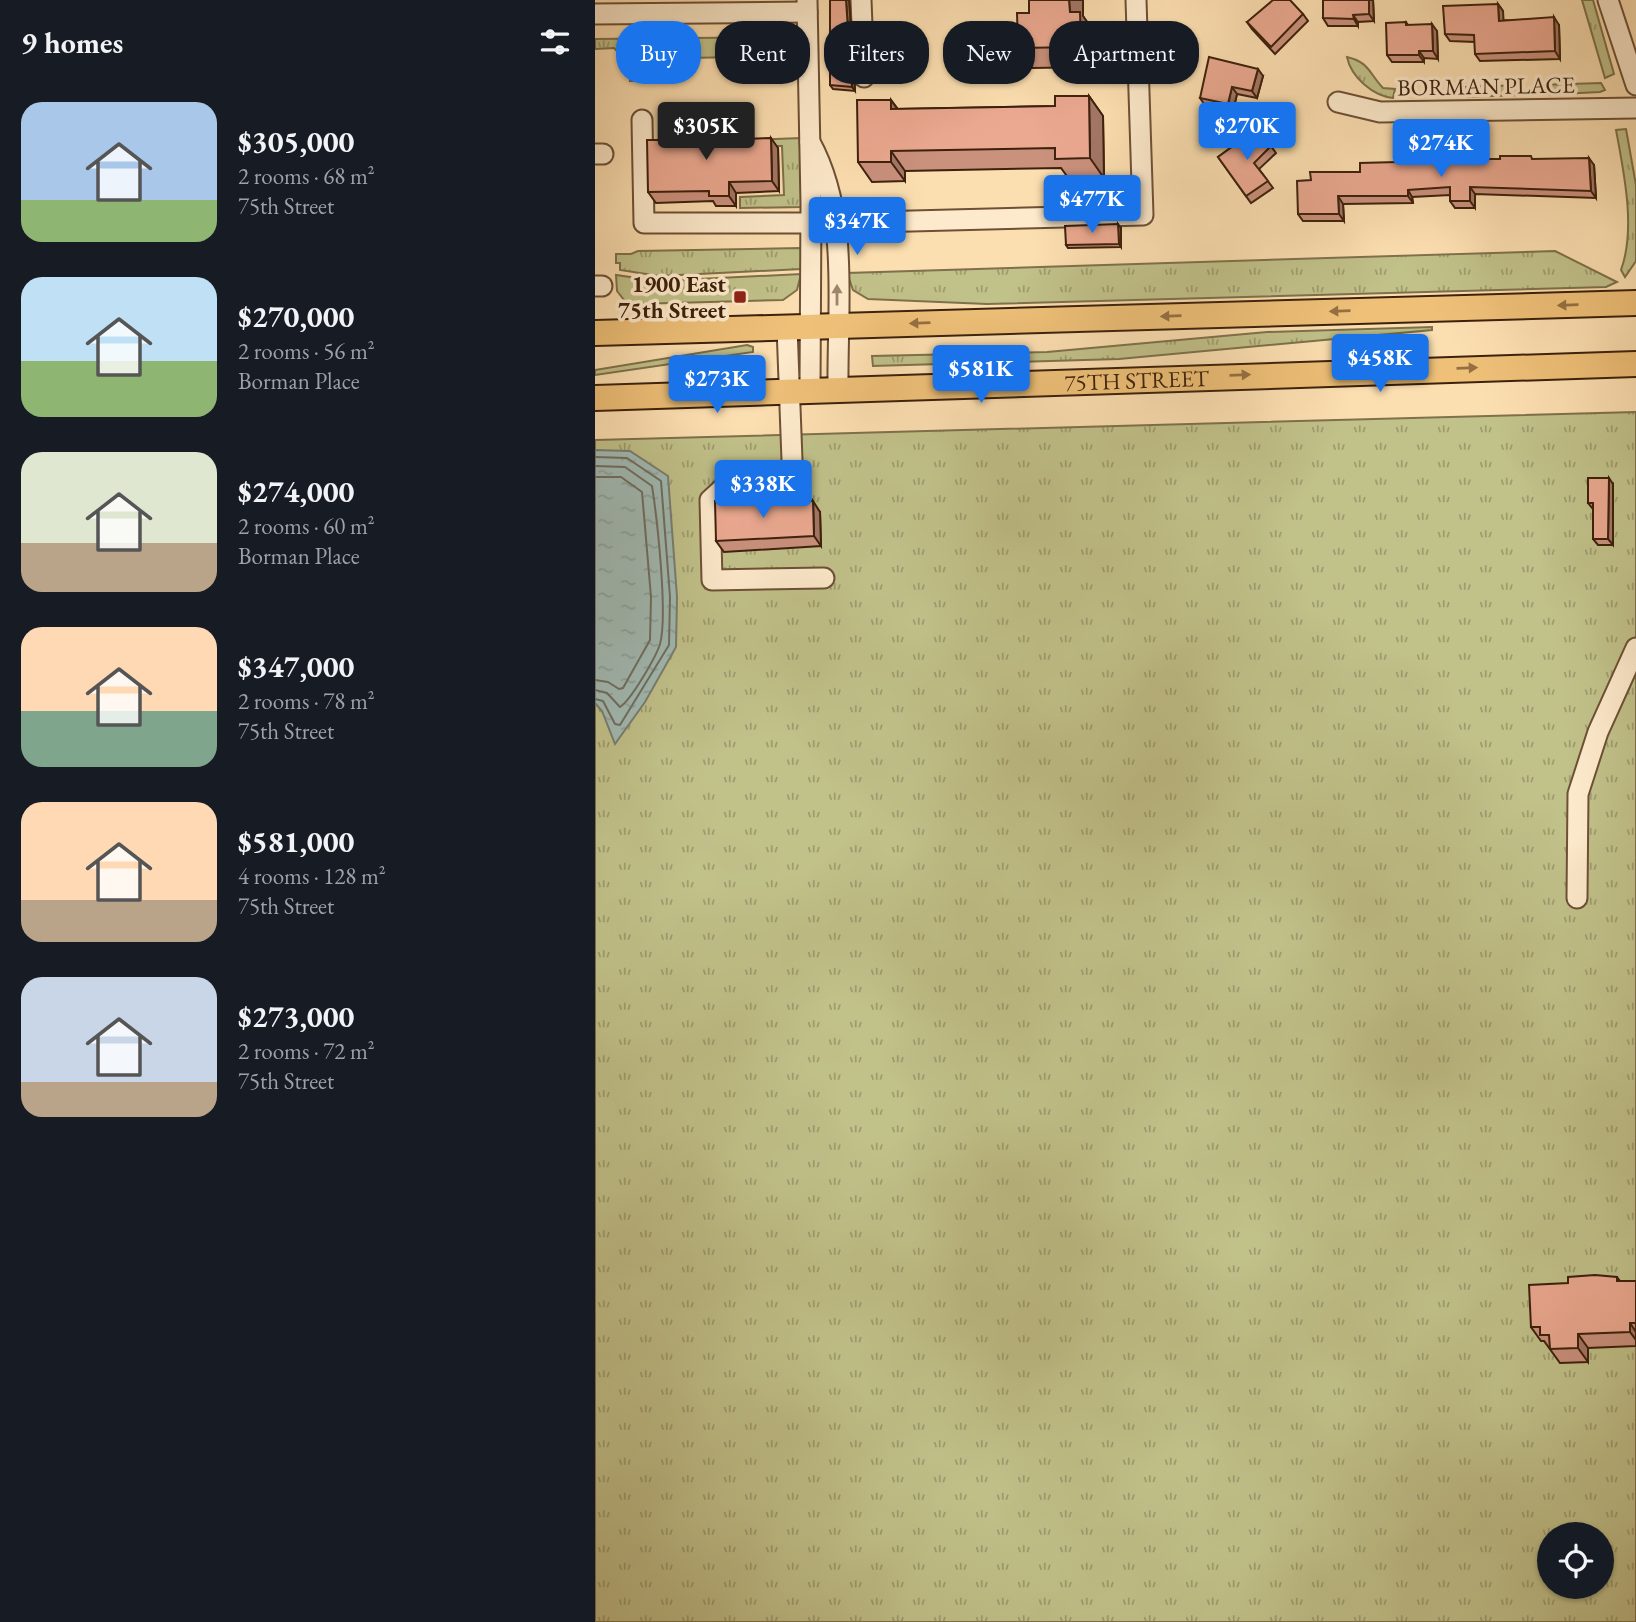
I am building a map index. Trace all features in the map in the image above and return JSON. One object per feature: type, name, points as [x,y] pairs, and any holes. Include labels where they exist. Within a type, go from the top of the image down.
[{"type":"main road","points":[[595,333],[1636,303]]},
{"type":"main road","name":"75TH STREET","points":[[595,398],[838,387],[1636,364]]},
{"type":"street","points":[[861,0],[862,21]]},
{"type":"street","points":[[642,120],[644,223],[835,223],[1143,215],[1136,0]]},
{"type":"street","points":[[1608,0],[1636,85]]},
{"type":"street","points":[[595,14],[807,6],[811,221],[799,326],[800,389],[793,487],[722,489],[710,500],[712,580],[824,578]]},
{"type":"street","name":"BORMAN PLACE","points":[[1338,102],[1380,112],[1636,108]]},
{"type":"street","points":[[810,142],[825,172],[835,223],[838,387]]},
{"type":"street","points":[[1577,898],[1576,823],[1583,773],[1636,648]]},
{"type":"green space","points":[[1582,0],[1593,0],[1614,74],[1605,78]]},
{"type":"green space","points":[[701,38],[715,38],[715,58],[701,58]]},
{"type":"green space","points":[[595,39],[616,39],[616,50],[595,49]]},
{"type":"green space","points":[[1347,57],[1364,65],[1383,88],[1395,89],[1393,98],[1378,94],[1364,84],[1353,72]]},
{"type":"green space","points":[[1601,83],[1605,90],[1600,92],[1540,95],[1538,85]]},
{"type":"green space","points":[[1522,85],[1519,95],[1468,97],[1466,87]]},
{"type":"green space","points":[[1626,129],[1636,185],[1636,261],[1625,277],[1621,270],[1628,237],[1627,201],[1616,130]]},
{"type":"green space","points":[[801,138],[802,207],[740,208],[740,197],[784,195],[782,146],[757,146],[746,140]]},
{"type":"green space","points":[[801,248],[801,269],[659,276],[620,270],[620,263],[616,263],[616,254],[638,251]]},
{"type":"green space","points":[[1555,251],[1617,282],[1606,287],[987,304],[868,299],[853,290],[847,273]]},
{"type":"green space","points":[[801,274],[797,290],[783,300],[636,304],[624,300],[617,291],[616,275],[658,281]]},
{"type":"green space","points":[[1432,327],[1432,330],[1119,359],[873,366],[872,356],[1047,352],[1267,332]]},
{"type":"green space","points":[[747,345],[753,347],[753,352],[595,375],[595,370]]},
{"type":"green space","points":[[1636,412],[1636,1622],[595,1622],[595,440]]},
{"type":"water","points":[[595,450],[630,451],[668,476],[677,597],[676,647],[645,702],[615,744],[602,711],[595,703]]},
{"type":"building","points":[[830,0],[846,0],[847,21],[830,21]]},
{"type":"building","points":[[1029,0],[1069,0],[1070,12],[1080,12],[1080,21],[1049,21],[1049,48],[1035,48],[1035,21],[1017,21],[1017,13],[1029,13]]},
{"type":"building","points":[[1273,0],[1290,0],[1303,14],[1271,47],[1247,22]]},
{"type":"building","points":[[1323,0],[1369,0],[1369,14],[1353,15],[1354,19],[1323,18]]},
{"type":"building","points":[[1498,4],[1499,21],[1554,17],[1555,51],[1475,54],[1474,35],[1445,34],[1443,6]]},
{"type":"building","points":[[1406,22],[1406,25],[1432,24],[1433,51],[1419,51],[1419,55],[1387,55],[1386,23]]},
{"type":"building","points":[[1209,57],[1258,69],[1252,91],[1232,87],[1228,104],[1200,98]]},
{"type":"building","points":[[852,84],[852,87],[830,85]]},
{"type":"building","points":[[1055,96],[1089,96],[1090,158],[1055,159],[1055,148],[891,151],[891,162],[858,162],[857,100],[891,100],[891,109],[1055,106]]},
{"type":"building","points":[[680,108],[690,108],[692,139],[726,139],[725,135],[743,134],[743,139],[771,138],[772,181],[729,182],[729,196],[709,196],[709,191],[648,192],[647,140],[678,140]]},
{"type":"building","points":[[1258,128],[1271,146],[1254,163],[1268,181],[1246,196],[1218,157]]},
{"type":"building","points":[[1469,156],[1469,159],[1500,159],[1500,156],[1531,156],[1532,159],[1589,158],[1591,191],[1470,187],[1470,201],[1450,201],[1450,187],[1408,190],[1408,196],[1338,196],[1339,214],[1298,214],[1297,181],[1311,180],[1310,172],[1360,172],[1360,163],[1436,161],[1436,158]]},
{"type":"building","points":[[1118,224],[1119,244],[1066,245],[1065,226]]},
{"type":"building","points":[[1588,478],[1609,478],[1608,539],[1593,539],[1593,503],[1588,503]]},
{"type":"building","points":[[715,501],[813,501],[814,536],[716,541]]},
{"type":"building","points":[[1568,1277],[1617,1277],[1617,1281],[1636,1281],[1636,1323],[1630,1323],[1630,1332],[1578,1334],[1578,1348],[1550,1349],[1549,1335],[1540,1335],[1540,1327],[1531,1327],[1529,1285],[1568,1283]]},
{"type":"place","name":"1900 East 75th Street","points":[[740,297]]}]
